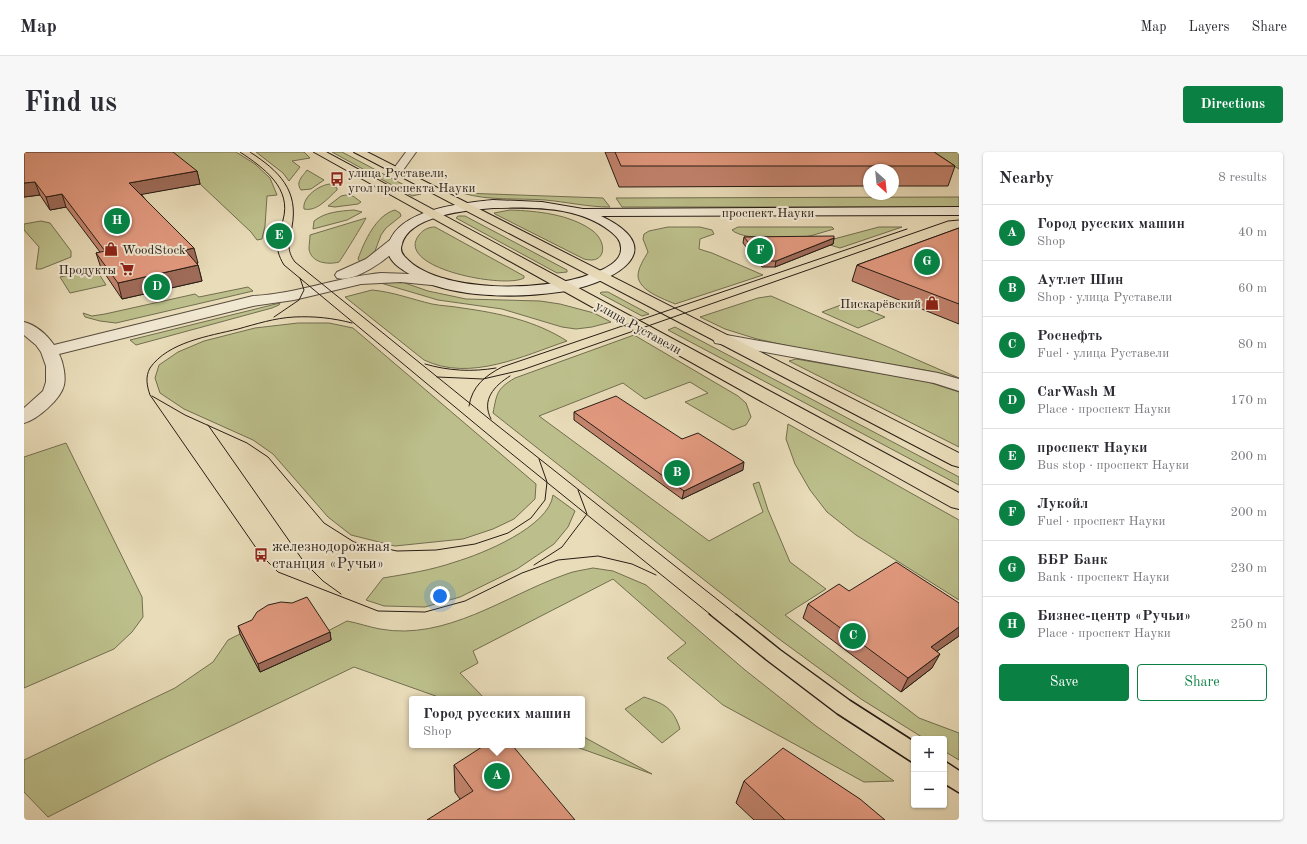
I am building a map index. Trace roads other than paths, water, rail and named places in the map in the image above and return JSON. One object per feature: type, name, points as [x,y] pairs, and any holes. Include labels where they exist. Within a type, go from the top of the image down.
[{"type":"main road","name":"улица Руставели","points":[[319,152],[959,502]]},
{"type":"main road","name":"улица Руставели","points":[[359,152],[959,462]]},
{"type":"main road","points":[[397,171],[411,152]]},
{"type":"main road","name":"проспект Науки","points":[[51,351],[253,301],[272,301],[363,279],[398,277],[440,282],[468,288],[500,291],[532,291],[566,287],[600,277],[617,267],[626,256],[628,245],[623,235],[604,222],[576,212],[522,204],[493,204],[466,207],[432,215],[407,227],[388,250],[363,266],[331,278],[264,294],[253,301]]},
{"type":"main road","name":"проспект Науки","points":[[576,212],[959,211]]},
{"type":"main road","points":[[778,212],[788,222]]},
{"type":"main road","name":"проспект Науки","points":[[623,235],[627,228],[654,222],[959,222]]},
{"type":"main road","name":"проспект Науки","points":[[395,242],[394,250],[397,257],[403,264],[425,277],[440,282]]},
{"type":"main road","points":[[24,327],[38,336],[51,351],[55,368],[55,386],[38,407],[24,416]]},
{"type":"main road","points":[[721,339],[938,378],[959,385]]},
{"type":"tram line","points":[[240,152],[267,172],[280,189],[285,209],[278,238],[278,253],[284,265],[300,278]]},
{"type":"tram line","points":[[250,152],[278,174],[289,192],[293,214],[289,249],[295,262],[437,377]]},
{"type":"tram line","points":[[484,379],[522,370],[948,221],[959,220]]},
{"type":"tram line","points":[[484,379],[502,367],[907,229]]},
{"type":"tram line","points":[[274,317],[299,300],[304,290],[300,278]]},
{"type":"tram line","points":[[300,278],[547,482]]},
{"type":"tram line","points":[[352,323],[309,317],[294,317],[266,322],[190,341],[167,352],[158,359],[148,371],[147,382],[150,395],[261,555],[278,572],[378,611],[425,612],[465,601],[522,573],[558,560],[598,556],[632,564],[656,575]]},
{"type":"tram line","points":[[425,364],[460,370],[496,368]]},
{"type":"tram line","points":[[491,419],[488,412],[488,400],[494,389],[510,376]]},
{"type":"tram line","points":[[437,377],[484,379]]},
{"type":"tram line","points":[[437,377],[470,403]]},
{"type":"tram line","points":[[470,403],[476,387],[484,379]]},
{"type":"tram line","points":[[152,396],[185,415],[208,426]]},
{"type":"tram line","points":[[470,403],[737,615]]},
{"type":"tram line","points":[[208,426],[247,443],[268,457],[324,523],[354,542],[397,551],[436,550],[475,544],[508,533],[531,518],[545,500],[547,482]]},
{"type":"tram line","points":[[208,426],[304,562],[323,581],[341,594]]},
{"type":"tram line","points":[[539,459],[547,482]]},
{"type":"tram line","points":[[547,482],[587,514]]},
{"type":"tram line","points":[[578,490],[587,514]]},
{"type":"tram line","points":[[534,565],[562,547],[587,514]]},
{"type":"tram line","points":[[587,514],[711,615]]},
{"type":"tram line","points":[[709,614],[837,714],[911,762]]},
{"type":"tram line","points":[[736,614],[781,650],[850,700],[911,739]]},
{"type":"tram line","points":[[947,762],[959,770]]},
{"type":"tram line","points":[[947,786],[959,793]]},
{"type":"place","name":"улица Руставели, угол проспекта Науки","points":[[337,179]]},
{"type":"place","name":"Бизнес-центр «Ручьи»","points":[[117,221]]},
{"type":"place","name":"проспект Науки","points":[[279,236]]},
{"type":"place","name":"WoodStock","points":[[111,249]]},
{"type":"place","name":"Лукойл","points":[[760,251]]},
{"type":"place","name":"ББР Банк","points":[[927,262]]},
{"type":"place","name":"Продукты","points":[[127,269]]},
{"type":"place","name":"CarWash M","points":[[157,287]]},
{"type":"place","name":"Пискарёвский","points":[[932,303]]},
{"type":"place","name":"Аутлет Шин","points":[[677,473]]},
{"type":"place","name":"железнодорожная станция «Ручьи»","points":[[261,555]]},
{"type":"place","name":"Роснефть","points":[[853,636]]},
{"type":"place","name":"Город русских машин","points":[[497,776]]}]
